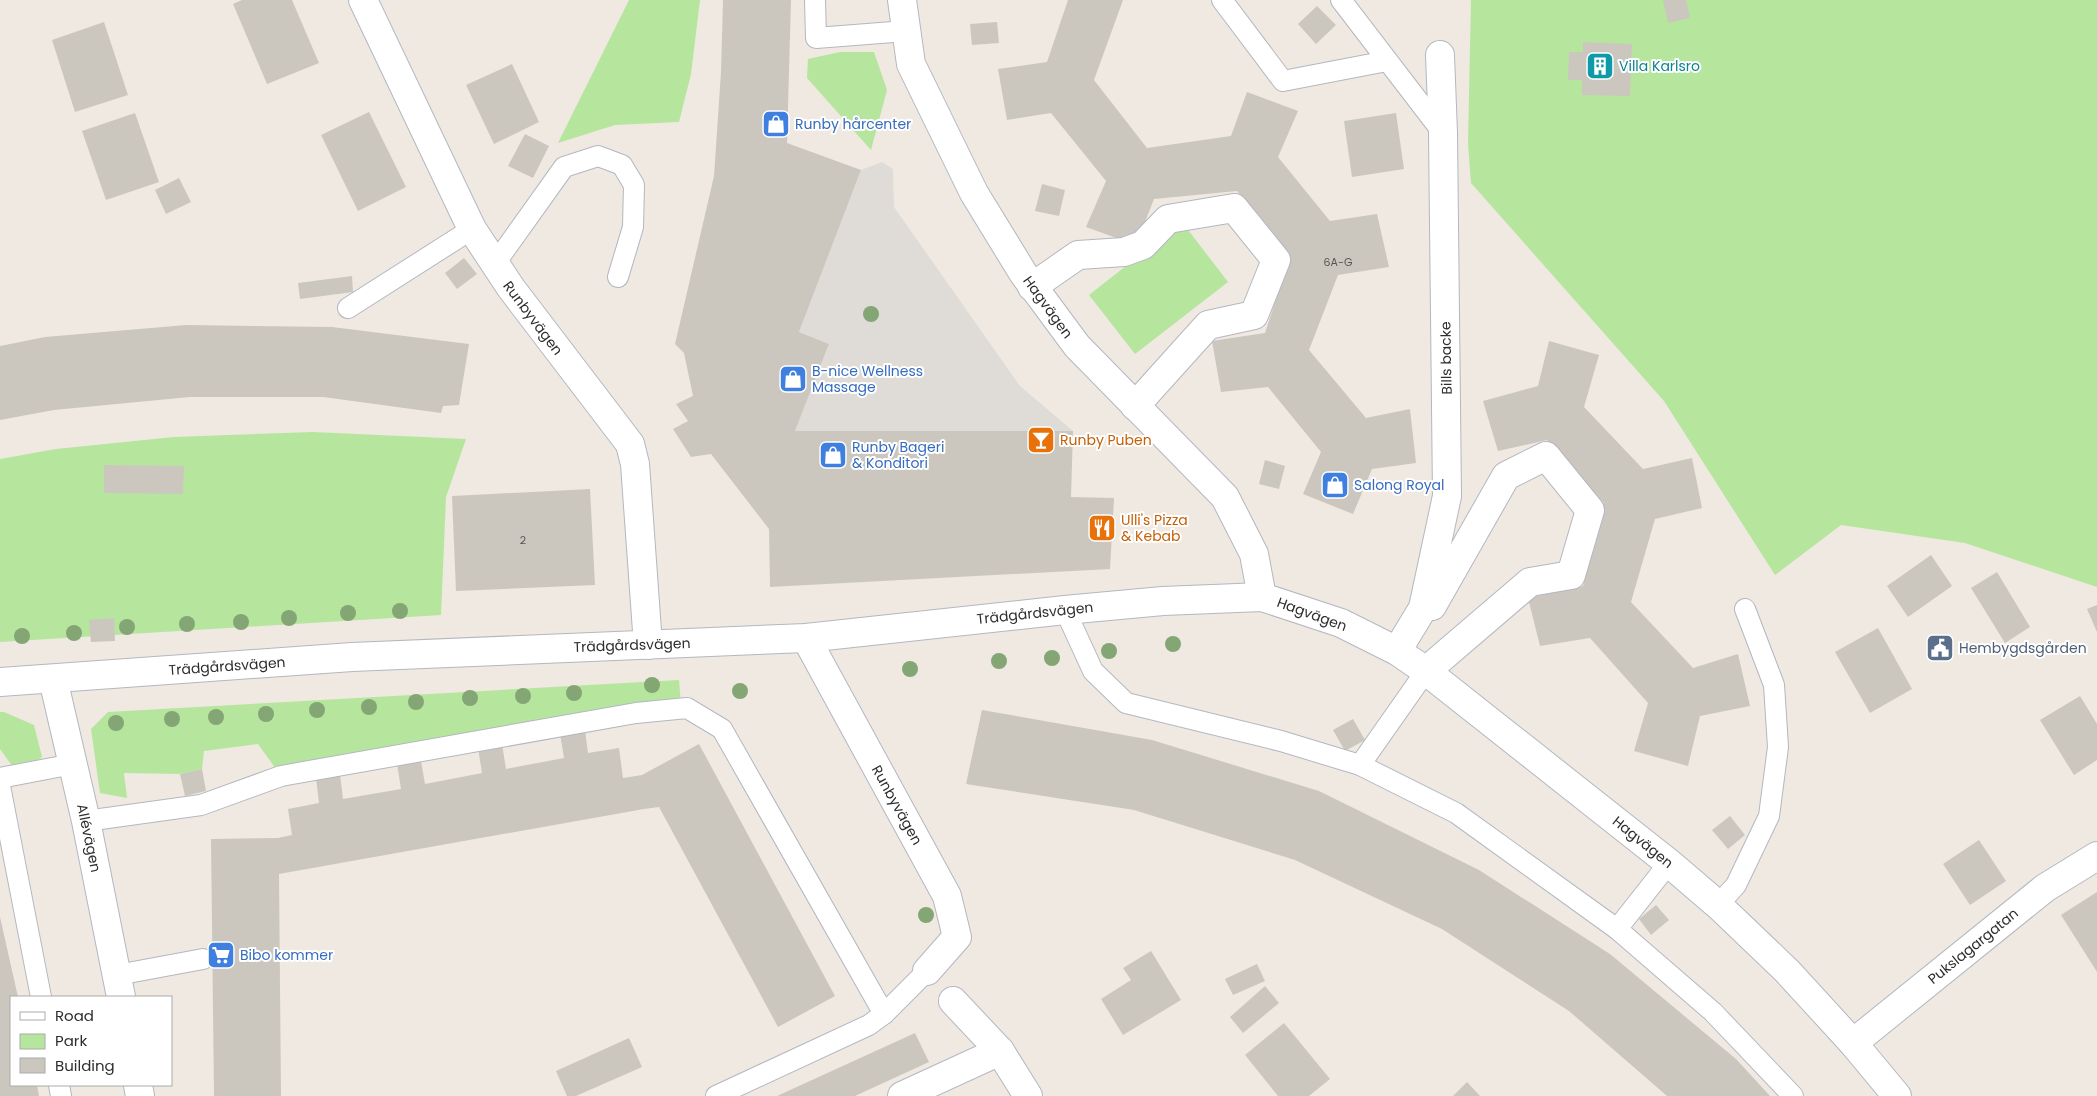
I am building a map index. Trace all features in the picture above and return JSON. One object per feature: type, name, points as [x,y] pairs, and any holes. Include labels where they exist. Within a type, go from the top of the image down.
[{"type":"street","name":"Runbyvägen","points":[[363,0],[472,229],[494,265],[630,444],[635,464],[648,645]]},
{"type":"street","name":"Hagvägen","points":[[902,0],[911,64],[974,194],[1032,287],[1077,346],[1225,497],[1254,554],[1262,597],[1341,623],[1409,659],[1669,863],[1718,905],[1786,970],[1853,1043],[1897,1096]]},
{"type":"street","name":"Bills backe","points":[[1409,659],[1423,608],[1447,496],[1443,133],[1440,55]]},
{"type":"street","points":[[1032,287],[1078,254],[1124,252],[1143,245],[1168,219],[1234,208],[1276,260],[1254,316],[1208,325],[1135,406]]},
{"type":"street","points":[[1546,456],[1590,510],[1571,575],[1530,582],[1409,659],[1506,476],[1546,456]]},
{"type":"street","name":"Trädgårdsvägen","points":[[0,682],[352,657],[806,638],[1163,601],[1262,597]]},
{"type":"street","name":"Runbyvägen","points":[[806,638],[947,896],[957,937],[927,971]]},
{"type":"street","name":"Allévägen","points":[[53,679],[86,821],[119,986]]},
{"type":"street","name":"Pukslagargatan","points":[[1853,1043],[2046,888],[2097,856]]},
{"type":"street","points":[[954,1000],[1000,1051],[1028,1096]]},
{"type":"street","points":[[902,1096],[1000,1051]]},
{"type":"lane","points":[[815,0],[816,38],[906,31]]},
{"type":"lane","points":[[1222,0],[1283,81],[1387,61]]},
{"type":"lane","points":[[1341,0],[1443,133]]},
{"type":"lane","points":[[494,265],[564,166],[598,156],[622,165],[634,185],[633,228],[618,277]]},
{"type":"lane","points":[[348,308],[472,229]]},
{"type":"lane","points":[[1718,905],[1736,885],[1769,816],[1778,747],[1774,685],[1745,609]]},
{"type":"lane","points":[[1064,610],[1093,671],[1126,703],[1282,741],[1360,766],[1456,814],[1617,929],[1713,1012],[1793,1096]]},
{"type":"lane","points":[[1360,766],[1409,659]]},
{"type":"lane","points":[[86,821],[201,805],[281,776],[616,716],[687,708],[722,729],[884,1014]]},
{"type":"lane","points":[[0,778],[73,764]]},
{"type":"lane","points":[[0,786],[42,996]]},
{"type":"lane","points":[[1617,929],[1669,863]]},
{"type":"lane","points":[[119,986],[203,959]]},
{"type":"lane","points":[[716,1096],[869,1025],[884,1014],[927,971]]},
{"type":"green space","points":[[629,0],[700,0],[691,74],[679,122],[615,125],[558,143]]},
{"type":"green space","points":[[1471,0],[2097,0],[2097,587],[1965,543],[1841,525],[1775,575],[1664,401],[1471,183],[1468,143]]},
{"type":"green space","points":[[840,52],[874,52],[887,90],[871,150],[807,78],[808,59]]},
{"type":"green space","points":[[1182,222],[1228,282],[1135,354],[1089,295]]},
{"type":"green space","points":[[313,432],[466,439],[446,497],[441,615],[0,642],[0,459],[56,449],[174,437]]},
{"type":"green space","points":[[679,680],[681,705],[281,776],[258,744],[204,751],[202,769],[180,774],[124,773],[127,798],[100,793],[91,729],[108,712]]},
{"type":"green space","points":[[0,712],[34,725],[42,757],[32,766],[13,767],[0,749]]},
{"type":"shaded area","points":[[882,162],[893,169],[894,207],[1020,386],[1073,431],[795,431],[829,344],[799,332],[861,170]]},
{"type":"building","points":[[242,0],[292,0],[319,63],[267,84],[233,4]]},
{"type":"building","points":[[723,0],[791,0],[787,143],[861,170],[799,332],[829,344],[795,431],[1073,431],[1071,497],[1114,498],[1110,569],[770,587],[769,529],[711,454],[691,457],[673,429],[688,421],[676,404],[693,396],[684,353],[675,344],[714,176],[721,72]]},
{"type":"building","points":[[1068,0],[1123,0],[1094,80],[1147,148],[1231,136],[1247,92],[1298,111],[1278,157],[1330,221],[1377,214],[1389,267],[1338,275],[1309,350],[1366,418],[1410,409],[1416,463],[1372,469],[1353,514],[1303,494],[1321,452],[1268,387],[1221,392],[1212,341],[1265,333],[1290,257],[1237,191],[1154,199],[1136,245],[1086,227],[1106,181],[1051,113],[1007,120],[998,69],[1047,62]]},
{"type":"building","points":[[1663,0],[1686,0],[1690,18],[1668,23]]},
{"type":"building","points":[[1317,6],[1336,25],[1316,44],[1298,24]]},
{"type":"building","points":[[104,22],[128,95],[75,112],[52,40]]},
{"type":"building","points":[[997,22],[999,43],[972,45],[970,24]]},
{"type":"building","name":"Villa Karlsro","points":[[1583,42],[1632,44],[1630,96],[1582,95],[1582,80],[1568,80],[1569,52],[1583,52]]},
{"type":"building","points":[[512,64],[539,122],[494,144],[466,85]]},
{"type":"building","points":[[369,112],[406,187],[358,211],[321,135]]},
{"type":"building","points":[[135,113],[159,182],[106,200],[82,131]]},
{"type":"building","points":[[1396,113],[1404,169],[1352,177],[1344,121]]},
{"type":"building","points":[[525,134],[549,146],[533,178],[508,166]]},
{"type":"building","points":[[179,178],[191,202],[166,214],[155,190]]},
{"type":"building","points":[[1042,184],[1065,190],[1059,216],[1035,211]]},
{"type":"building","points":[[464,258],[477,274],[457,289],[445,273]]},
{"type":"building","points":[[352,276],[353,292],[300,299],[298,283]]},
{"type":"building","points":[[186,325],[332,327],[469,344],[459,405],[443,406],[441,413],[323,397],[190,397],[54,410],[0,420],[0,346],[45,337]]},
{"type":"building","points":[[1549,341],[1599,355],[1584,407],[1643,469],[1692,458],[1702,508],[1655,519],[1631,602],[1693,668],[1738,654],[1750,706],[1700,716],[1688,766],[1634,751],[1648,703],[1590,638],[1540,646],[1528,598],[1583,586],[1604,503],[1547,440],[1498,451],[1483,401],[1538,386]]},
{"type":"building","points":[[1265,460],[1285,466],[1279,489],[1259,484]]},
{"type":"building","points":[[104,465],[184,466],[183,494],[104,493]]},
{"type":"building","points":[[590,489],[595,585],[456,591],[452,496]]},
{"type":"building","points":[[1931,555],[1952,586],[1908,617],[1887,586]]},
{"type":"building","points":[[1997,572],[2030,627],[2005,643],[1971,588]]},
{"type":"building","points":[[2097,605],[2097,632],[2087,609]]},
{"type":"building","points":[[114,618],[115,641],[91,642],[89,620]]},
{"type":"building","points":[[1878,628],[1912,689],[1870,713],[1835,652]]},
{"type":"building","points":[[2080,696],[2097,724],[2097,760],[2074,775],[2040,720]]},
{"type":"building","points":[[982,710],[1152,740],[1319,791],[1479,870],[1610,954],[1736,1059],[1770,1096],[1667,1096],[1569,1011],[1442,929],[1295,860],[1134,810],[966,784]]},
{"type":"building","points":[[1353,719],[1365,740],[1345,751],[1333,730]]},
{"type":"building","points":[[585,730],[588,753],[619,748],[623,778],[642,775],[699,744],[835,996],[778,1027],[659,807],[644,809],[279,874],[281,1096],[214,1096],[211,839],[278,838],[292,835],[288,809],[319,803],[316,778],[340,774],[343,799],[401,789],[397,764],[421,761],[425,784],[482,773],[478,748],[502,744],[506,769],[564,758],[560,734]]},
{"type":"building","points":[[202,769],[206,791],[185,796],[180,774]]},
{"type":"building","points":[[1730,816],[1745,835],[1728,849],[1712,830]]},
{"type":"building","points":[[1979,840],[2006,881],[1970,905],[1943,864]]},
{"type":"building","points":[[2097,892],[2097,972],[2061,915]]},
{"type":"building","points":[[1656,905],[1669,920],[1651,935],[1639,919]]},
{"type":"building","points":[[0,917],[18,996],[10,996],[10,1086],[37,1086],[39,1096],[0,1096]]},
{"type":"building","points":[[1151,951],[1181,1000],[1123,1035],[1101,999],[1131,980],[1123,968]]},
{"type":"building","points":[[1257,964],[1265,981],[1233,995],[1225,979]]},
{"type":"building","points":[[1265,986],[1279,1003],[1243,1033],[1230,1017]]},
{"type":"building","points":[[1284,1023],[1330,1079],[1309,1096],[1278,1096],[1245,1055]]},
{"type":"building","points":[[915,1033],[929,1062],[855,1096],[777,1096]]},
{"type":"building","points":[[629,1038],[642,1067],[576,1096],[567,1096],[556,1071]]},
{"type":"building","points":[[1467,1082],[1480,1096],[1453,1096]]},
{"type":"place","name":"Villa Karlsro","points":[[1600,66]]},
{"type":"place","name":"Runby hårcenter","points":[[776,124]]},
{"type":"place","name":"B-nice Wellness Massage","points":[[793,379]]},
{"type":"place","name":"Runby Puben","points":[[1041,440]]},
{"type":"place","name":"Runby Bageri & Konditori","points":[[833,455]]},
{"type":"place","name":"Salong Royal","points":[[1335,485]]},
{"type":"place","name":"Ulli's Pizza & Kebab","points":[[1102,528]]},
{"type":"place","name":"Hembygdsgården","points":[[1940,648]]},
{"type":"place","name":"Bibo kommer","points":[[221,955]]}]
